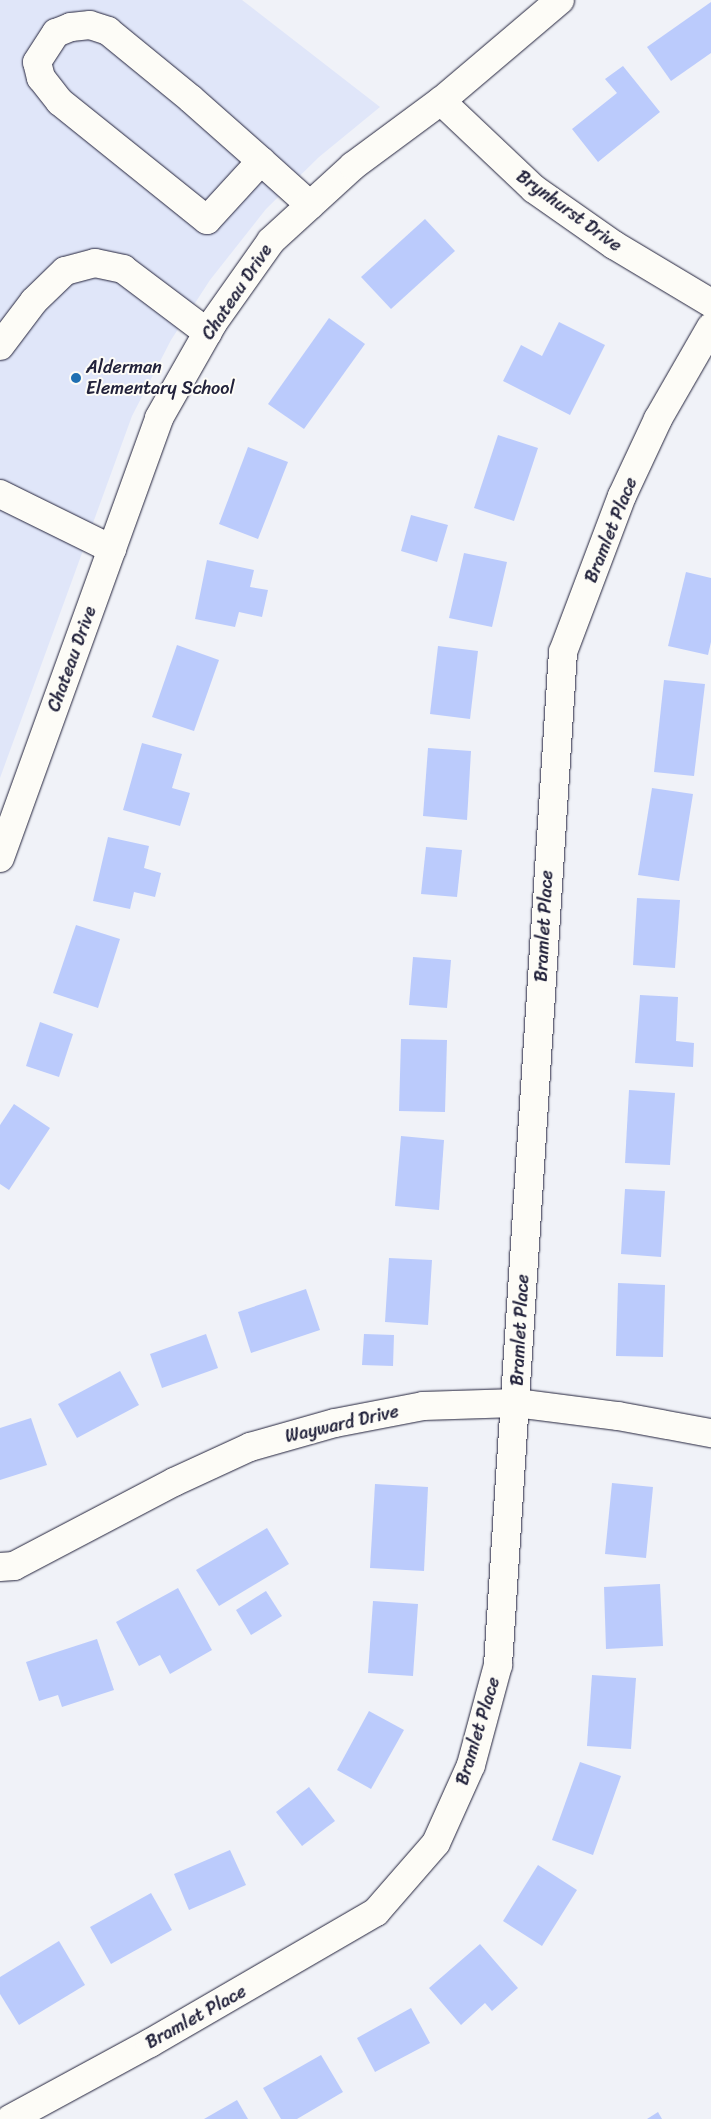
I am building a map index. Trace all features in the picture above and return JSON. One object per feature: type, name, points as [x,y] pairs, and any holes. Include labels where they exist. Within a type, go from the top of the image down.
[{"type":"street","name":"Chateau Drive","points":[[0,858],[159,418],[208,332],[271,241],[353,166],[440,101],[560,0]]},
{"type":"street","points":[[261,161],[206,220],[60,102],[41,78],[37,62],[56,34],[71,27],[90,25],[108,31],[261,161],[310,205]]},
{"type":"street","name":"Brynhurst Drive","points":[[440,101],[534,189],[614,245],[711,303]]},
{"type":"street","points":[[0,346],[34,301],[65,272],[95,263],[123,268],[208,332]]},
{"type":"street","name":"Bramlet Place","points":[[10,2119],[175,2029],[376,1912],[436,1843],[471,1765],[498,1665],[516,1403],[555,752],[564,652],[622,496],[658,419],[711,327]]},
{"type":"street","points":[[0,494],[112,549]]},
{"type":"street","name":"Wayward Drive","points":[[0,1567],[14,1566],[174,1482],[250,1447],[335,1423],[422,1406],[516,1403],[618,1416],[711,1433]]},
{"type":"shaded area","name":"Alderman Elementary School","points":[[0,0],[242,0],[380,107],[319,157],[266,209],[210,280],[171,340],[132,416],[0,778]]},
{"type":"building","points":[[711,2],[711,53],[671,81],[647,47]]},
{"type":"building","points":[[623,66],[660,112],[598,162],[572,129],[617,93],[605,79]]},
{"type":"building","points":[[425,219],[455,251],[391,309],[361,277]]},
{"type":"building","points":[[329,318],[365,344],[304,429],[268,404]]},
{"type":"building","points":[[559,322],[605,345],[570,415],[503,381],[521,345],[542,356]]},
{"type":"building","points":[[498,435],[538,448],[514,521],[474,508]]},
{"type":"building","points":[[248,447],[288,462],[258,539],[219,524]]},
{"type":"building","points":[[411,515],[448,525],[437,562],[401,551]]},
{"type":"building","points":[[464,553],[507,562],[492,627],[449,618]]},
{"type":"building","points":[[207,560],[254,570],[250,587],[268,590],[262,617],[239,612],[235,627],[195,619]]},
{"type":"building","points":[[686,572],[711,578],[711,642],[708,655],[668,646]]},
{"type":"building","points":[[177,645],[219,660],[194,731],[152,717]]},
{"type":"building","points":[[438,646],[478,651],[470,719],[430,714]]},
{"type":"building","points":[[664,680],[705,684],[694,776],[654,772]]},
{"type":"building","points":[[142,743],[182,754],[172,788],[190,793],[180,826],[123,810]]},
{"type":"building","points":[[428,748],[471,751],[467,820],[423,816]]},
{"type":"building","points":[[652,788],[693,794],[679,881],[638,875]]},
{"type":"building","points":[[108,837],[149,846],[144,868],[161,873],[155,897],[134,892],[130,909],[93,901]]},
{"type":"building","points":[[426,847],[462,850],[457,897],[421,894]]},
{"type":"building","points":[[637,898],[680,900],[675,968],[633,965]]},
{"type":"building","points":[[76,925],[120,939],[98,1008],[53,993]]},
{"type":"building","points":[[413,957],[451,960],[447,1008],[409,1005]]},
{"type":"building","points":[[640,995],[678,997],[676,1041],[694,1043],[693,1067],[635,1063]]},
{"type":"building","points":[[40,1022],[73,1034],[59,1077],[26,1066]]},
{"type":"building","points":[[401,1039],[447,1040],[445,1112],[399,1111]]},
{"type":"building","points":[[629,1090],[675,1093],[670,1165],[625,1163]]},
{"type":"building","points":[[14,1104],[50,1128],[9,1190],[0,1184],[0,1125]]},
{"type":"building","points":[[401,1136],[444,1140],[439,1210],[395,1206]]},
{"type":"building","points":[[625,1189],[665,1191],[661,1257],[621,1254]]},
{"type":"building","points":[[389,1258],[432,1260],[428,1325],[385,1322]]},
{"type":"building","points":[[618,1283],[665,1285],[663,1357],[616,1356]]},
{"type":"building","points":[[306,1289],[320,1330],[251,1353],[238,1312]]},
{"type":"building","points":[[206,1334],[218,1368],[162,1388],[150,1354]]},
{"type":"building","points":[[364,1334],[394,1335],[393,1366],[362,1365]]},
{"type":"building","points":[[120,1371],[139,1405],[77,1438],[58,1404]]},
{"type":"building","points":[[31,1418],[47,1465],[0,1480],[0,1428]]},
{"type":"building","points":[[612,1483],[653,1487],[646,1558],[605,1554]]},
{"type":"building","points":[[375,1484],[428,1487],[424,1571],[370,1568]]},
{"type":"building","points":[[267,1528],[289,1564],[219,1606],[196,1570]]},
{"type":"building","points":[[660,1584],[663,1646],[606,1649],[604,1587]]},
{"type":"building","points":[[178,1588],[212,1650],[170,1674],[160,1655],[139,1666],[116,1622]]},
{"type":"building","points":[[266,1591],[282,1616],[251,1635],[236,1610]]},
{"type":"building","points":[[373,1601],[418,1604],[413,1676],[368,1673]]},
{"type":"building","points":[[97,1639],[114,1690],[62,1707],[58,1695],[39,1701],[26,1662]]},
{"type":"building","points":[[592,1675],[636,1678],[631,1749],[587,1746]]},
{"type":"building","points":[[369,1711],[404,1730],[371,1789],[337,1770]]},
{"type":"building","points":[[580,1762],[621,1776],[593,1855],[552,1840]]},
{"type":"building","points":[[309,1787],[335,1821],[302,1846],[276,1812]]},
{"type":"building","points":[[230,1850],[246,1885],[189,1910],[174,1874]]},
{"type":"building","points":[[538,1865],[577,1890],[542,1946],[503,1921]]},
{"type":"building","points":[[151,1893],[172,1930],[111,1964],[90,1927]]},
{"type":"building","points":[[59,1941],[85,1985],[19,2025],[0,1994],[0,1977]]},
{"type":"building","points":[[480,1944],[518,1988],[492,2011],[485,2003],[461,2025],[429,1988]]},
{"type":"building","points":[[411,2008],[430,2043],[375,2072],[357,2038]]},
{"type":"building","points":[[321,2055],[343,2092],[297,2119],[281,2119],[263,2088]]},
{"type":"building","points":[[237,2100],[248,2119],[204,2119]]},
{"type":"building","points":[[658,2112],[662,2119],[647,2119]]},
{"type":"place","name":"Alderman Elementary School","points":[[76,378]]}]
